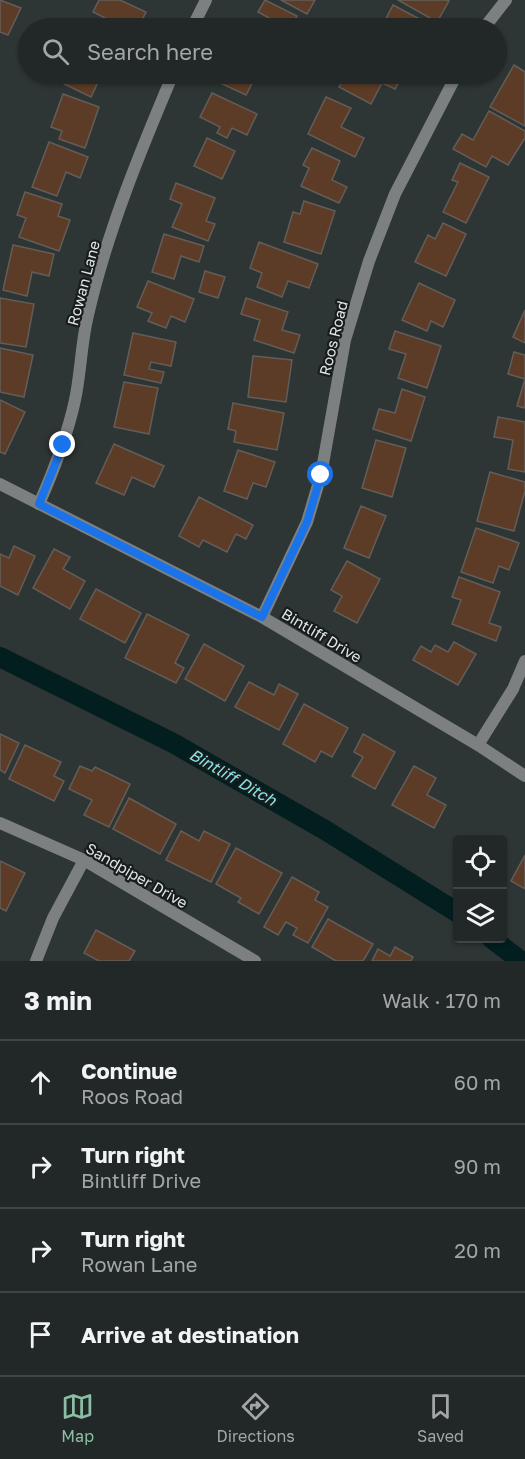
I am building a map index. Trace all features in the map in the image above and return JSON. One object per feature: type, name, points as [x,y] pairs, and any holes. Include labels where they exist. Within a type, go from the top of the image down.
[{"type":"street","points":[[197,18],[206,0]]},
{"type":"street","points":[[492,18],[506,0]]},
{"type":"street","name":"Rowan Lane","points":[[39,504],[63,445],[75,399],[87,316],[103,261],[138,157],[169,84]]},
{"type":"street","name":"Roos Road","points":[[262,617],[307,522],[321,475],[345,340],[369,261],[395,194],[452,84]]},
{"type":"street","name":"Bintliff Drive","points":[[0,484],[262,617],[478,745],[525,776]]},
{"type":"street","points":[[478,745],[513,689],[525,661]]},
{"type":"street","name":"Sandpiper Drive","points":[[0,823],[84,860],[255,961]]},
{"type":"street","points":[[36,961],[53,918],[84,860]]},
{"type":"building","points":[[0,0],[21,8],[8,35],[0,32]]},
{"type":"building","points":[[99,0],[120,0],[146,12],[143,18],[105,18],[93,12]]},
{"type":"building","points":[[265,0],[297,16],[296,18],[269,18],[258,12]]},
{"type":"building","points":[[281,0],[315,0],[307,14]]},
{"type":"building","points":[[398,0],[449,1],[439,18],[430,18]]},
{"type":"building","points":[[393,5],[418,18],[386,18]]},
{"type":"building","points":[[514,65],[525,72],[525,126],[490,107],[503,84],[507,84],[507,77]]},
{"type":"building","points":[[64,84],[97,84],[91,97]]},
{"type":"building","points":[[222,84],[252,84],[246,95]]},
{"type":"building","points":[[341,84],[381,84],[371,104],[339,87]]},
{"type":"building","points":[[384,84],[398,84],[395,89]]},
{"type":"building","points":[[212,93],[257,114],[247,135],[232,128],[227,138],[217,133],[220,127],[200,117]]},
{"type":"building","points":[[63,94],[99,107],[85,148],[59,139],[62,131],[51,127]]},
{"type":"building","points":[[326,97],[351,108],[341,127],[364,138],[355,157],[308,134]]},
{"type":"building","points":[[489,111],[525,131],[525,138],[508,165],[492,156],[486,167],[453,149],[462,134],[473,140]]},
{"type":"building","points":[[207,138],[235,151],[222,179],[194,166]]},
{"type":"building","points":[[49,142],[88,157],[80,178],[66,172],[57,196],[32,187]]},
{"type":"building","points":[[312,148],[340,161],[332,180],[347,187],[339,203],[301,186],[309,168],[303,165]]},
{"type":"building","points":[[460,163],[489,177],[466,223],[443,212],[458,182],[452,180]]},
{"type":"building","points":[[176,183],[215,198],[206,221],[215,224],[208,241],[172,227],[182,204],[170,199]]},
{"type":"building","points":[[25,192],[62,204],[58,216],[70,220],[59,251],[19,237],[26,218],[17,215]]},
{"type":"building","points":[[304,201],[335,211],[321,254],[284,242],[293,212],[300,214]]},
{"type":"building","points":[[443,223],[466,234],[446,276],[415,262],[428,235],[435,239]]},
{"type":"building","points":[[164,234],[204,246],[199,262],[181,256],[174,279],[152,272]]},
{"type":"building","points":[[259,242],[318,264],[309,288],[288,281],[282,297],[257,287],[262,273],[250,268]]},
{"type":"building","points":[[13,245],[54,254],[49,276],[32,272],[27,296],[3,290]]},
{"type":"building","points":[[205,271],[225,277],[218,298],[199,292]]},
{"type":"building","points":[[148,281],[194,299],[185,322],[171,316],[166,328],[148,321],[152,313],[137,307]]},
{"type":"building","points":[[419,283],[455,300],[443,327],[431,321],[427,331],[402,320]]},
{"type":"building","points":[[0,298],[34,304],[26,347],[0,343]]},
{"type":"building","points":[[246,298],[288,312],[282,330],[300,335],[294,353],[254,340],[260,320],[241,314]]},
{"type":"building","points":[[525,310],[525,343],[513,337]]},
{"type":"building","points":[[395,331],[441,346],[427,388],[398,378],[406,354],[389,349]]},
{"type":"building","points":[[133,333],[176,342],[171,366],[151,362],[149,369],[164,372],[161,383],[124,375]]},
{"type":"building","points":[[0,348],[33,355],[24,397],[0,392]]},
{"type":"building","points":[[514,352],[525,355],[525,379],[508,374]]},
{"type":"building","points":[[253,356],[292,360],[286,402],[248,397]]},
{"type":"building","points":[[525,379],[525,408],[517,406]]},
{"type":"building","points":[[124,382],[158,388],[149,434],[114,427]]},
{"type":"building","points":[[402,389],[425,397],[411,441],[373,429],[379,409],[395,413]]},
{"type":"building","points":[[0,400],[25,412],[5,454],[0,452]]},
{"type":"building","points":[[233,403],[284,413],[277,450],[234,442],[236,431],[228,429]]},
{"type":"building","points":[[498,417],[525,422],[525,472],[508,469],[513,440],[494,437]]},
{"type":"building","points":[[376,440],[406,448],[392,497],[362,488]]},
{"type":"building","points":[[114,444],[164,466],[154,487],[132,477],[124,495],[96,483]]},
{"type":"building","points":[[238,450],[275,462],[266,487],[253,483],[247,499],[224,491]]},
{"type":"building","points":[[490,472],[525,482],[525,491],[514,531],[477,521]]},
{"type":"building","points":[[199,497],[253,525],[246,539],[236,534],[227,552],[203,540],[199,547],[179,536]]},
{"type":"building","points":[[361,506],[386,516],[369,558],[344,548]]},
{"type":"building","points":[[476,528],[519,543],[509,570],[499,566],[493,583],[461,572]]},
{"type":"building","points":[[14,546],[35,556],[18,595],[0,586],[0,554],[9,558]]},
{"type":"building","points":[[54,549],[70,557],[63,569],[85,581],[70,609],[33,588]]},
{"type":"building","points":[[347,561],[380,579],[357,623],[334,611],[342,596],[331,590]]},
{"type":"building","points":[[459,577],[500,592],[489,623],[501,627],[496,641],[452,624],[461,600],[452,597]]},
{"type":"building","points":[[96,589],[141,613],[125,643],[80,619]]},
{"type":"building","points":[[147,614],[189,635],[175,663],[184,668],[176,683],[125,658]]},
{"type":"building","points":[[454,642],[476,654],[458,685],[413,660],[421,646],[431,652],[435,645],[448,652]]},
{"type":"building","points":[[204,644],[244,666],[225,701],[185,679]]},
{"type":"building","points":[[249,682],[274,695],[279,684],[298,694],[279,730],[235,707]]},
{"type":"building","points":[[304,704],[348,728],[332,757],[321,751],[315,762],[283,744]]},
{"type":"building","points":[[0,734],[19,743],[5,773],[0,770]]},
{"type":"building","points":[[363,734],[395,752],[375,789],[352,776],[363,757],[354,752]]},
{"type":"building","points":[[25,745],[61,762],[54,776],[64,781],[54,801],[9,779]]},
{"type":"building","points":[[80,766],[92,771],[95,767],[130,784],[109,827],[84,815],[92,800],[69,789]]},
{"type":"building","points":[[414,766],[436,778],[427,795],[446,805],[434,828],[392,805]]},
{"type":"building","points":[[129,798],[176,824],[160,854],[113,829]]},
{"type":"building","points":[[181,831],[199,841],[204,831],[230,844],[211,882],[166,860]]},
{"type":"building","points":[[236,848],[282,873],[259,914],[238,902],[241,898],[216,884]]},
{"type":"building","points":[[525,855],[525,889],[511,881]]},
{"type":"building","points":[[0,861],[25,873],[6,911],[0,908]]},
{"type":"building","points":[[292,877],[319,892],[315,900],[328,907],[308,943],[293,935],[297,928],[286,922],[278,935],[264,927]]},
{"type":"building","points":[[328,919],[373,944],[363,961],[336,961],[312,947]]},
{"type":"building","points":[[96,930],[135,951],[129,961],[99,961],[84,953]]},
{"type":"building","points":[[395,947],[413,957],[411,961],[372,961],[378,949],[390,956]]},
{"type":"waterway","name":"Bintliff Ditch","points":[[0,657],[173,743],[325,830],[453,910]]},
{"type":"waterway","name":"Bintliff Ditch","points":[[498,943],[521,961]]},
{"type":"route","points":[[63,445],[39,504],[262,617],[307,522],[321,475]]}]
